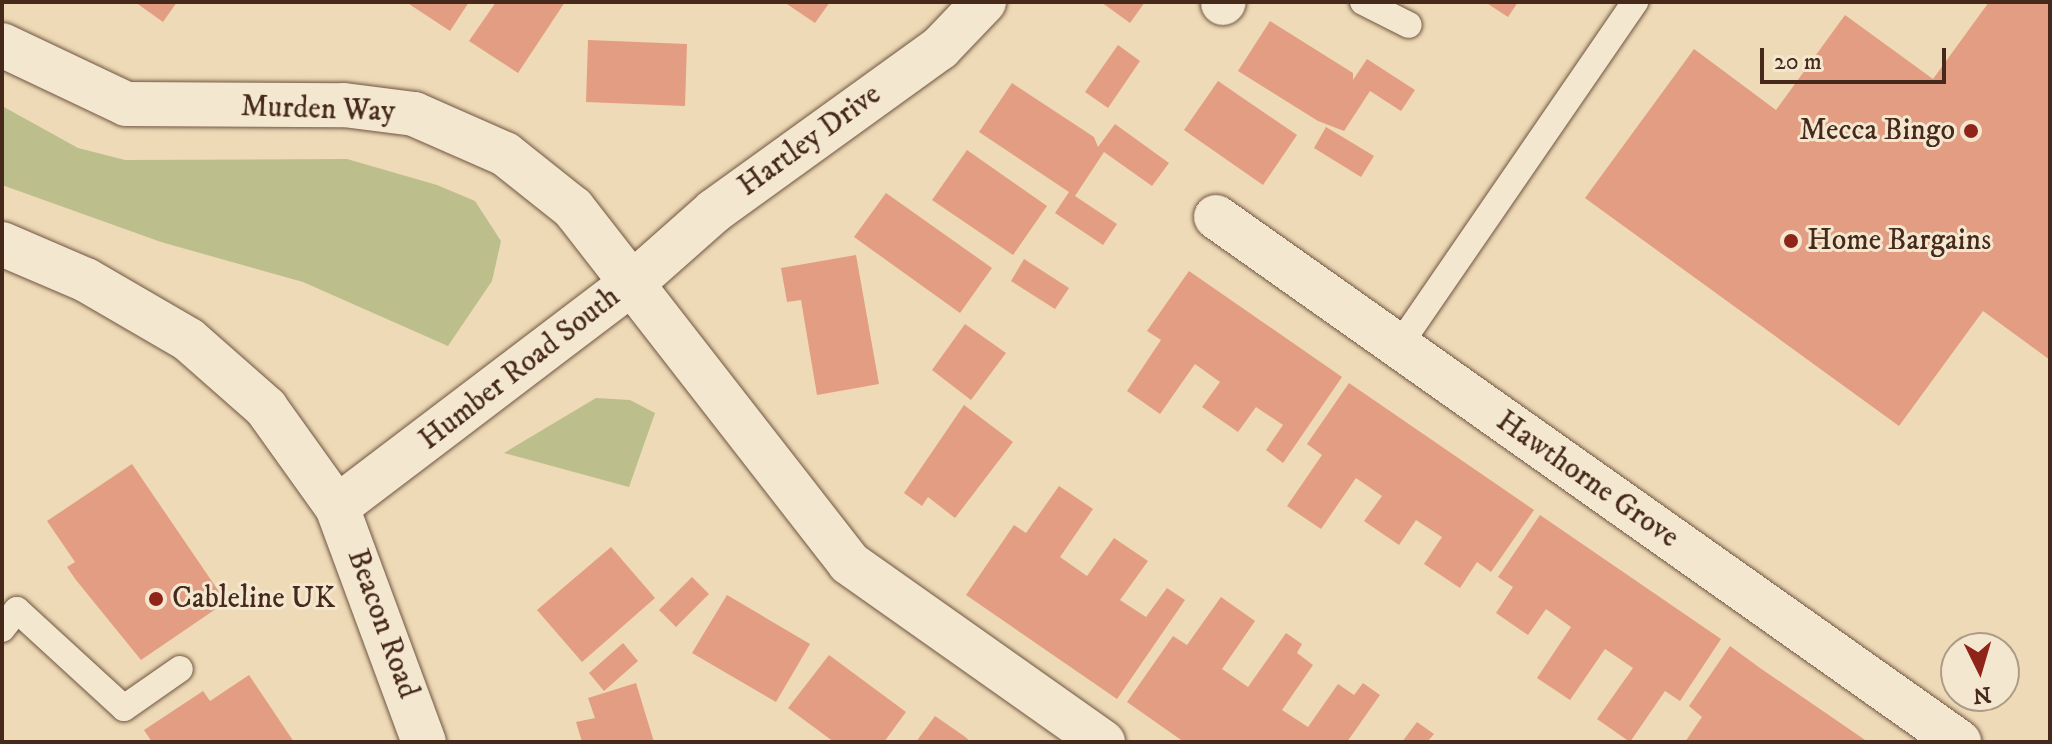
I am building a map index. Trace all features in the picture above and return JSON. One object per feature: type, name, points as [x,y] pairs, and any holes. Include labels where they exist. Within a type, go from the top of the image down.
[{"type":"street","name":"Hartley Drive","points":[[635,281],[714,211],[940,48],[984,2]]},
{"type":"street","name":"Murden Way","points":[[2,45],[126,104],[344,105],[414,114],[505,154],[573,208],[635,281]]},
{"type":"street","name":"Hawthorne Grove","points":[[1216,217],[1959,742]]},
{"type":"street","points":[[2,244],[86,280],[189,340],[266,408],[337,507]]},
{"type":"street","name":"Humber Road South","points":[[337,507],[635,281],[849,563],[1103,742]]},
{"type":"street","name":"Beacon Road","points":[[337,507],[424,742]]},
{"type":"lane","points":[[1363,2],[1409,25]]},
{"type":"lane","points":[[1398,347],[1635,2]]},
{"type":"lane","points":[[2,629],[17,610],[124,708],[180,669]]},
{"type":"green space","points":[[2,106],[78,148],[125,160],[347,159],[437,185],[475,201],[501,241],[492,281],[448,346],[303,282],[161,242],[2,185]]},
{"type":"green space","points":[[596,398],[630,400],[655,413],[629,487],[504,453]]},
{"type":"building","points":[[135,2],[177,2],[163,22]]},
{"type":"building","points":[[406,2],[469,2],[450,31]]},
{"type":"building","points":[[496,2],[565,2],[518,73],[469,41]]},
{"type":"building","points":[[784,2],[830,2],[815,23]]},
{"type":"building","points":[[1101,2],[1145,2],[1130,23]]},
{"type":"building","points":[[1485,2],[1518,2],[1508,17]]},
{"type":"building","name":"Home Bargains","points":[[1989,2],[2050,2],[2050,360],[1983,311],[1899,426],[1585,198],[1694,49],[1776,110],[1845,15],[1933,79]]},
{"type":"building","points":[[1270,21],[1353,73],[1353,80],[1367,59],[1415,90],[1401,111],[1370,91],[1344,131],[1318,121],[1238,71]]},
{"type":"building","points":[[588,40],[687,44],[685,106],[586,102]]},
{"type":"building","points":[[1118,45],[1140,61],[1108,108],[1085,92]]},
{"type":"building","points":[[1218,81],[1297,135],[1263,185],[1184,130]]},
{"type":"building","points":[[1012,83],[1094,137],[1098,147],[1115,124],[1169,163],[1152,186],[1104,152],[1075,196],[1117,224],[1103,245],[1055,213],[1069,192],[979,132]]},
{"type":"building","points":[[1326,127],[1374,156],[1361,177],[1314,148]]},
{"type":"building","points":[[967,150],[1047,206],[1013,255],[932,200]]},
{"type":"building","points":[[886,193],[992,268],[960,313],[854,237]]},
{"type":"building","points":[[856,255],[879,384],[817,395],[801,300],[787,302],[781,268]]},
{"type":"building","points":[[1024,259],[1069,288],[1055,309],[1011,281]]},
{"type":"building","points":[[1189,271],[1342,377],[1283,463],[1266,450],[1283,425],[1256,407],[1238,432],[1202,407],[1220,382],[1195,364],[1160,414],[1127,391],[1161,340],[1147,331]]},
{"type":"building","points":[[965,324],[1006,353],[971,400],[932,370]]},
{"type":"building","points":[[1349,383],[1534,510],[1491,572],[1477,562],[1460,588],[1424,564],[1442,537],[1416,520],[1399,545],[1364,521],[1382,496],[1356,478],[1321,529],[1287,506],[1322,455],[1307,444]]},
{"type":"building","points":[[964,405],[1013,442],[955,518],[928,497],[922,506],[904,493]]},
{"type":"building","points":[[132,464],[226,602],[141,660],[67,567],[75,562],[47,521]]},
{"type":"building","points":[[1059,486],[1093,509],[1060,557],[1087,576],[1114,538],[1148,561],[1120,600],[1146,617],[1167,588],[1185,600],[1117,699],[966,595],[1014,525],[1026,533]]},
{"type":"building","points":[[1540,515],[1721,639],[1680,701],[1665,691],[1630,742],[1597,719],[1633,668],[1605,649],[1570,700],[1537,678],[1571,627],[1546,609],[1528,635],[1496,613],[1513,587],[1498,577]]},
{"type":"building","points":[[611,547],[655,598],[582,662],[537,610]]},
{"type":"building","points":[[692,577],[709,594],[676,627],[659,610]]},
{"type":"building","points":[[727,595],[810,644],[776,702],[692,653]]},
{"type":"building","points":[[1221,597],[1255,621],[1222,669],[1248,687],[1286,633],[1302,644],[1297,653],[1313,665],[1282,710],[1308,727],[1338,684],[1354,695],[1363,683],[1380,695],[1347,742],[1184,742],[1127,702],[1173,636],[1187,645]]},
{"type":"building","points":[[623,643],[638,661],[604,691],[589,673]]},
{"type":"building","points":[[1730,646],[1868,742],[1685,742],[1702,717],[1689,706]]},
{"type":"building","points":[[829,655],[906,712],[884,742],[834,742],[788,708]]},
{"type":"building","name":"Cableline UK","points":[[249,675],[294,742],[152,742],[144,730],[203,691],[210,701]]},
{"type":"building","points":[[636,683],[654,742],[582,742],[576,722],[595,718],[588,698]]},
{"type":"building","points":[[935,716],[964,736],[971,742],[916,742]]},
{"type":"building","points":[[1417,722],[1434,734],[1427,742],[1402,742]]},
{"type":"place","name":"Mecca Bingo","points":[[1971,131]]},
{"type":"place","name":"Home Bargains","points":[[1791,241]]},
{"type":"place","name":"Cableline UK","points":[[156,599]]}]
